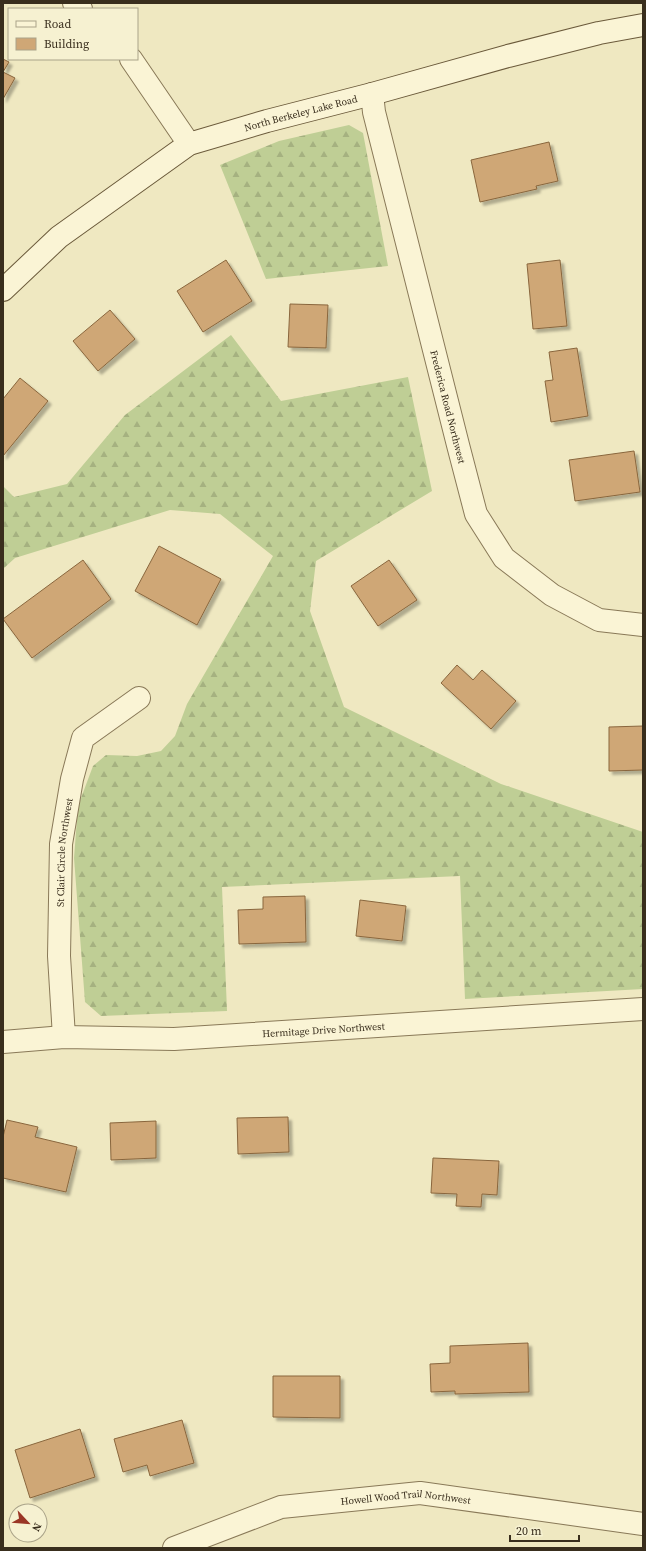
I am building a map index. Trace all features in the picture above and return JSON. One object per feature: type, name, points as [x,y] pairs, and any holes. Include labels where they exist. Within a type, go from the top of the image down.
[{"type":"street","name":"North Berkeley Lake Road","points":[[3,290],[59,237],[189,144],[267,121],[584,37],[643,25]]},
{"type":"street","points":[[132,60],[189,144]]},
{"type":"street","name":"Frederica Road Northwest","points":[[372,94],[378,128],[476,514],[504,558],[552,596],[599,620],[643,625]]},
{"type":"street","name":"St Clair Circle Northwest","points":[[64,1037],[59,956],[61,844],[72,779],[83,738],[139,698]]},
{"type":"street","name":"Hermitage Drive Northwest","points":[[3,1042],[64,1037],[174,1039],[643,1009]]},
{"type":"street","name":"Howell Wood Trail Northwest","points":[[174,1548],[281,1507],[420,1493],[643,1524]]},
{"type":"green space","points":[[349,125],[363,133],[388,266],[266,279],[220,165],[279,141]]},
{"type":"green space","points":[[231,335],[281,401],[408,377],[432,491],[316,561],[310,611],[344,707],[501,784],[643,832],[643,989],[465,999],[460,876],[222,887],[227,1011],[101,1016],[85,1002],[74,858],[78,806],[93,766],[106,755],[137,756],[161,751],[175,736],[187,704],[273,556],[220,514],[170,510],[15,558],[3,569],[3,486],[14,497],[67,484],[125,415]]},
{"type":"building","points":[[3,59],[9,62],[3,72]]},
{"type":"building","points":[[3,72],[15,78],[3,99]]},
{"type":"building","points":[[549,142],[558,181],[536,186],[537,189],[480,202],[471,160]]},
{"type":"building","points":[[226,260],[252,301],[203,332],[177,291]]},
{"type":"building","points":[[560,260],[567,326],[533,329],[527,264]]},
{"type":"building","points":[[290,304],[328,305],[326,348],[288,347]]},
{"type":"building","points":[[110,310],[135,339],[98,371],[73,341]]},
{"type":"building","points":[[577,348],[588,416],[551,422],[545,381],[553,380],[549,352]]},
{"type":"building","points":[[20,378],[48,401],[3,456],[3,399]]},
{"type":"building","points":[[634,451],[640,492],[575,501],[569,460]]},
{"type":"building","points":[[159,546],[221,579],[197,625],[135,591]]},
{"type":"building","points":[[83,560],[111,599],[32,658],[3,619]]},
{"type":"building","points":[[389,560],[417,600],[378,626],[351,586]]},
{"type":"building","points":[[457,665],[473,680],[482,670],[516,701],[491,729],[441,683]]},
{"type":"building","points":[[643,726],[643,770],[609,771],[609,727]]},
{"type":"building","points":[[305,896],[306,942],[239,944],[238,910],[263,909],[263,897]]},
{"type":"building","points":[[360,900],[406,906],[402,941],[356,936]]},
{"type":"building","points":[[288,1117],[289,1152],[238,1154],[237,1118]]},
{"type":"building","points":[[7,1120],[38,1127],[35,1137],[77,1147],[66,1192],[3,1178],[3,1137]]},
{"type":"building","points":[[156,1121],[156,1158],[111,1160],[110,1123]]},
{"type":"building","points":[[433,1158],[499,1161],[497,1195],[482,1194],[481,1207],[456,1206],[457,1194],[431,1193]]},
{"type":"building","points":[[528,1343],[529,1392],[455,1394],[455,1391],[431,1392],[430,1364],[450,1363],[450,1346]]},
{"type":"building","points":[[273,1376],[340,1376],[340,1418],[273,1417]]},
{"type":"building","points":[[182,1420],[194,1463],[150,1476],[147,1465],[123,1472],[114,1439]]},
{"type":"building","points":[[80,1429],[95,1477],[30,1498],[15,1450]]}]
